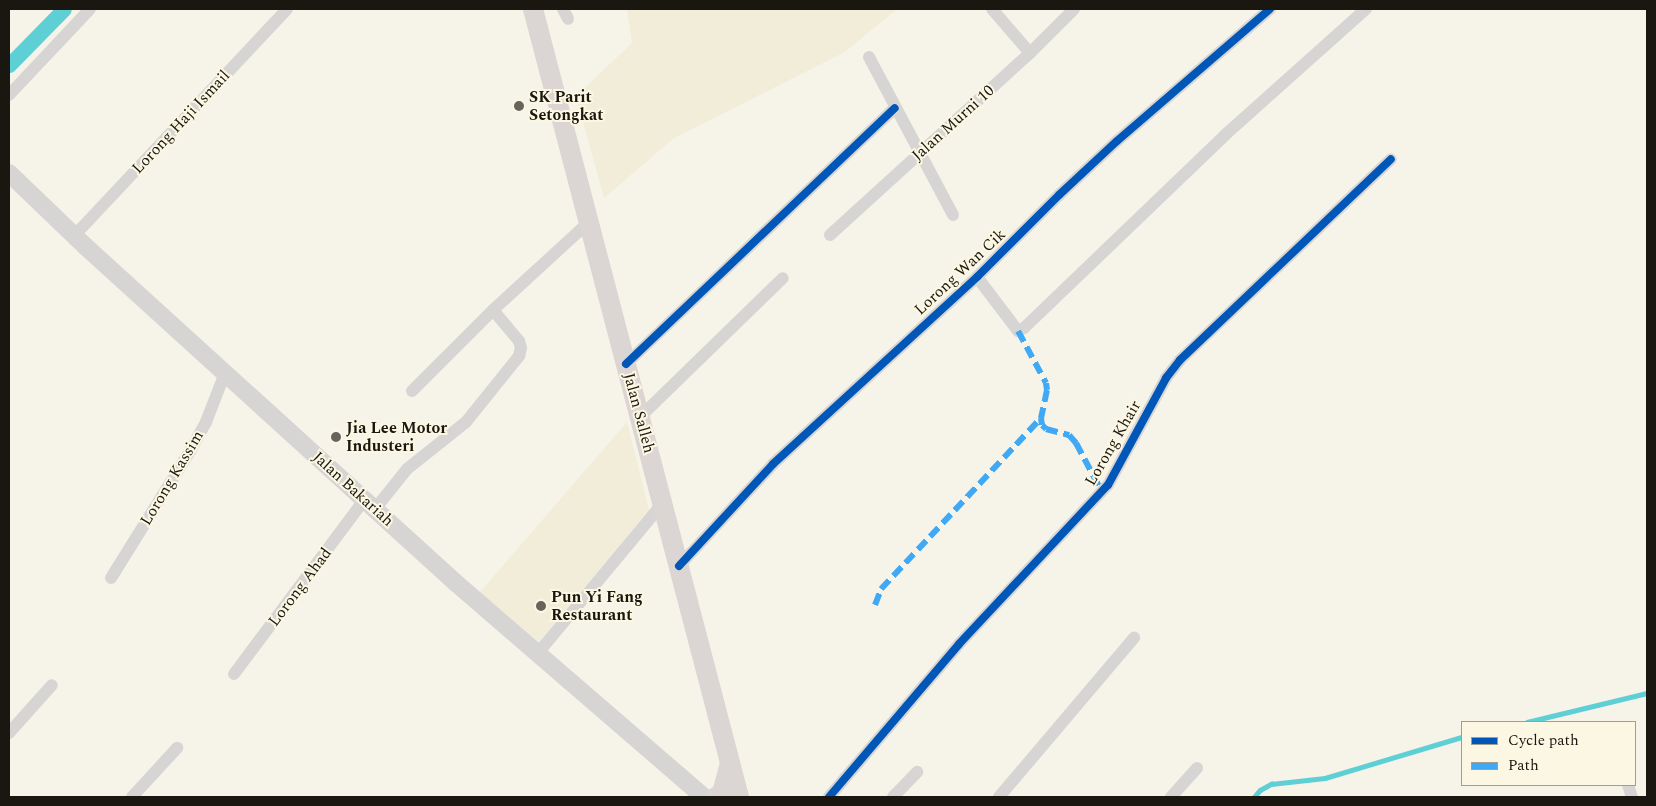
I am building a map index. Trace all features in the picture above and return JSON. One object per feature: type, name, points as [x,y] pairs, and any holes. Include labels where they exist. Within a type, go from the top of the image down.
[{"type":"main road","name":"Jalan Salleh","points":[[533,9],[740,797]]},
{"type":"main road","name":"Jalan Bakariah","points":[[9,173],[74,236],[370,504],[704,797]]},
{"type":"main road","points":[[716,797],[722,793],[730,760]]},
{"type":"street","points":[[9,95],[90,9]]},
{"type":"street","name":"Lorong Haji Ismail","points":[[74,236],[287,9]]},
{"type":"street","points":[[992,9],[1030,53]]},
{"type":"street","name":"Jalan Murni 10","points":[[830,235],[1030,53],[1074,9]]},
{"type":"street","name":"Lorong Wan Cik","points":[[679,566],[773,464],[977,277],[1059,195],[1117,141],[1270,9]]},
{"type":"street","points":[[977,277],[1018,331],[1024,328],[1226,135],[1366,9]]},
{"type":"street","points":[[869,57],[952,215]]},
{"type":"street","points":[[626,364],[895,108]]},
{"type":"street","name":"Lorong Khair","points":[[829,797],[959,644],[1108,484],[1166,378],[1180,360],[1392,159]]},
{"type":"street","points":[[412,391],[493,310],[589,222]]},
{"type":"street","points":[[640,417],[784,278]]},
{"type":"street","name":"Lorong Ahad","points":[[234,674],[370,504],[407,468],[463,426],[519,356],[521,348],[518,341],[493,310]]},
{"type":"street","name":"Lorong Kassim","points":[[111,578],[190,451],[206,422],[225,373]]},
{"type":"street","points":[[538,653],[663,503]]},
{"type":"street","points":[[999,797],[1134,638]]},
{"type":"street","points":[[9,733],[52,685]]},
{"type":"street","points":[[132,797],[177,748]]},
{"type":"street","points":[[1171,797],[1197,768]]},
{"type":"street","points":[[893,797],[917,772]]},
{"type":"shaded area","points":[[627,9],[897,9],[845,52],[674,138],[604,198],[576,96],[632,43]]},
{"type":"shaded area","points":[[627,422],[649,510],[539,642],[480,592]]},
{"type":"waterway","points":[[9,65],[64,9]]},
{"type":"waterway","points":[[1531,721],[1647,693]]},
{"type":"waterway","points":[[1254,797],[1260,790],[1271,784],[1325,778],[1461,737]]},
{"type":"marked path","points":[[1018,331],[1046,383],[1047,390],[1041,418],[1042,425],[1046,429],[1069,435],[1076,443],[1102,492]]},
{"type":"marked path","points":[[875,605],[881,589],[1041,418]]},
{"type":"cycle path","points":[[679,566],[773,464],[977,277],[1059,195],[1117,141],[1270,9]]},
{"type":"cycle path","points":[[626,364],[895,108]]},
{"type":"cycle path","points":[[829,797],[959,644],[1108,485],[1166,378],[1180,360],[1391,159]]},
{"type":"place","name":"SK Parit Setongkat","points":[[519,106]]},
{"type":"place","name":"Jia Lee Motor Industeri","points":[[336,437]]},
{"type":"place","name":"Pun Yi Fang Restaurant","points":[[541,606]]}]
